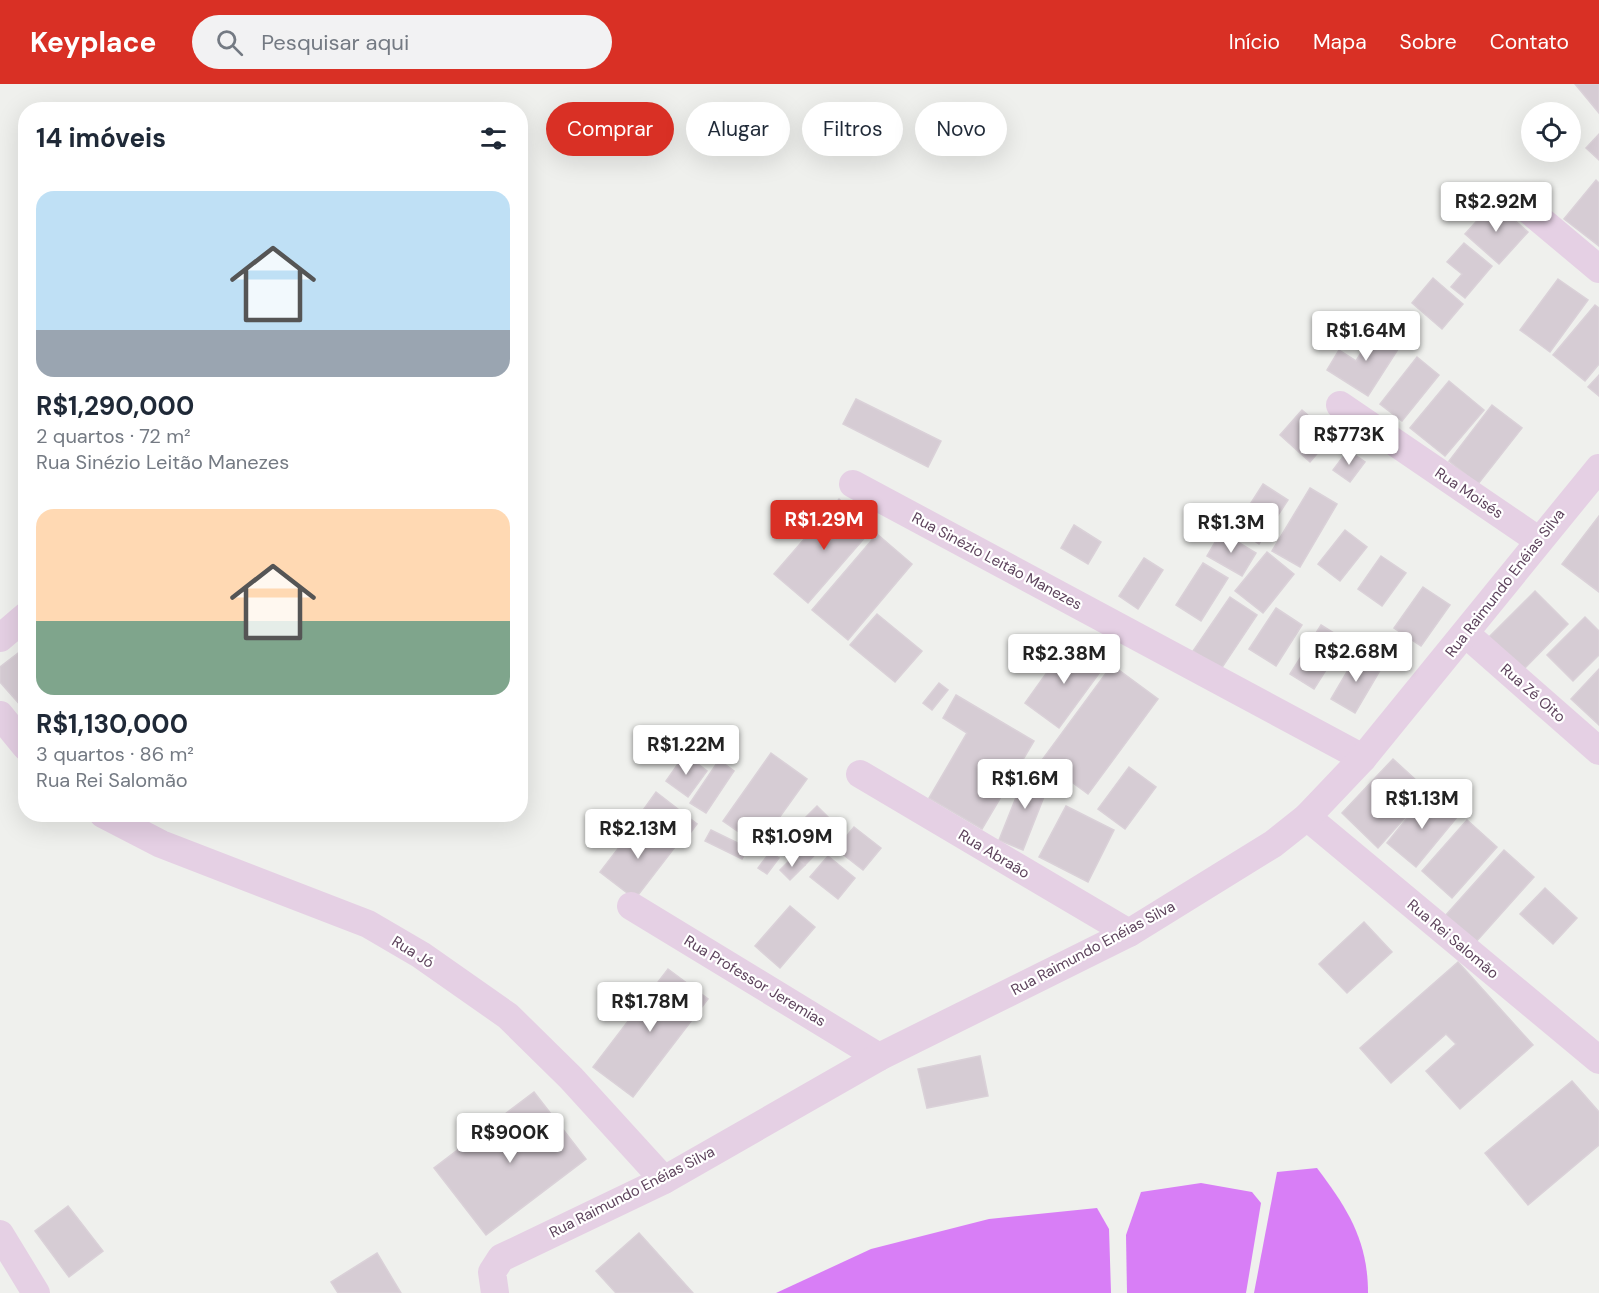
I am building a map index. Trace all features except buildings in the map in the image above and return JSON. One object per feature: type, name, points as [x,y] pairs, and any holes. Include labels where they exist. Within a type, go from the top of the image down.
[{"type":"street","points":[[1525,207],[1599,269]]},
{"type":"street","name":"Rua Moisés","points":[[1340,405],[1538,540]]},
{"type":"street","name":"Rua Raimundo Enéias Silva","points":[[495,1293],[492,1272],[501,1258],[664,1180],[879,1057],[1129,933],[1273,844],[1307,817],[1363,758],[1466,634],[1538,540],[1599,468]]},
{"type":"street","name":"Rua Sinézio Leitão Manezes","points":[[853,484],[1363,758]]},
{"type":"street","points":[[0,638],[18,623]]},
{"type":"street","name":"Rua Zé Oito","points":[[1466,634],[1599,751]]},
{"type":"street","points":[[0,715],[18,737]]},
{"type":"street","name":"Rua Abraão","points":[[860,774],[1129,933]]},
{"type":"street","name":"Rua Rei Salomão","points":[[1307,817],[1599,1060]]},
{"type":"street","name":"Rua Jó","points":[[118,822],[161,844],[368,924],[421,955],[508,1016],[571,1078],[664,1180]]},
{"type":"street","name":"Rua Professor Jeremias","points":[[631,906],[879,1057]]},
{"type":"street","points":[[0,1234],[36,1293]]},
{"type":"shaded area","points":[[1317,1168],[1354,1226],[1364,1257],[1368,1293],[1254,1293],[1277,1172]]},
{"type":"shaded area","points":[[1201,1183],[1252,1192],[1261,1203],[1246,1293],[1127,1293],[1126,1235],[1141,1192]]},
{"type":"shaded area","points":[[1097,1208],[1109,1229],[1111,1293],[776,1293],[871,1249],[989,1219]]}]
